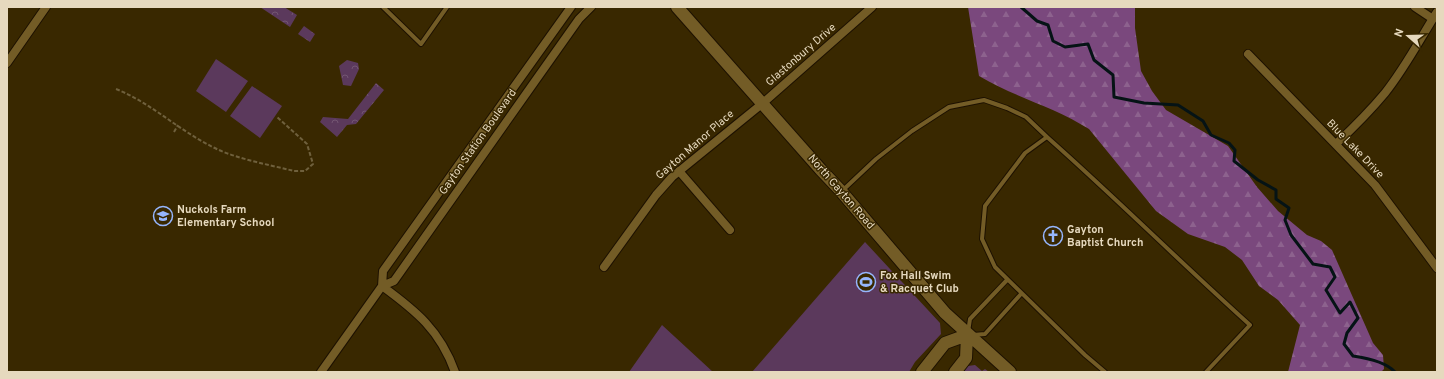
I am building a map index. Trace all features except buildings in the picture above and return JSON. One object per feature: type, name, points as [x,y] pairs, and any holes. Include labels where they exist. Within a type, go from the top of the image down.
[{"type":"street","points":[[7,64],[46,7]]},
{"type":"street","name":"Gayton Station Boulevard","points":[[321,372],[382,286],[383,271],[571,7]]},
{"type":"street","name":"Gayton Station Boulevard","points":[[382,286],[394,281],[533,84],[580,19],[591,7]]},
{"type":"street","name":"North Gayton Road","points":[[677,7],[821,170],[842,191],[945,313],[967,335],[1010,372]]},
{"type":"street","name":"Glastonbury Drive","points":[[763,103],[872,7]]},
{"type":"street","points":[[1336,144],[1365,116],[1399,74],[1435,15],[1415,7]]},
{"type":"street","name":"Blue Lake Drive","points":[[1248,54],[1375,185],[1437,268]]},
{"type":"street","name":"Gayton Manor Place","points":[[604,267],[656,195],[679,171],[763,103]]},
{"type":"street","points":[[679,171],[730,230]]},
{"type":"street","points":[[382,286],[423,318],[438,337],[455,372]]},
{"type":"street","points":[[922,372],[945,343],[967,335],[966,358],[955,372]]},
{"type":"lane","points":[[383,7],[422,44],[447,7]]},
{"type":"lane","points":[[842,191],[876,160],[912,131],[949,107],[984,100],[1007,108],[1026,117],[1103,186],[1181,262],[1250,325],[1206,372]]},
{"type":"lane","points":[[1047,137],[1025,153],[986,206],[982,239],[995,267],[1007,280],[1085,355],[1105,372]]},
{"type":"lane","points":[[1007,280],[970,319],[967,335],[985,334],[1021,294]]},
{"type":"path","points":[[116,88],[140,100],[178,126],[219,150],[294,171],[305,171],[313,164],[308,144],[277,117]]},
{"type":"path","points":[[174,132],[178,126]]},
{"type":"green space","points":[[260,7],[284,7],[297,15],[290,27]]},
{"type":"green space","points":[[968,7],[1135,7],[1135,28],[1141,71],[1152,91],[1166,110],[1228,146],[1257,187],[1278,211],[1307,235],[1321,241],[1332,250],[1373,343],[1383,355],[1384,369],[1381,372],[1288,372],[1300,325],[1278,300],[1259,286],[1242,260],[1225,247],[1188,234],[1156,211],[1089,129],[1062,114],[1006,90],[979,76]]},
{"type":"green space","points":[[304,26],[315,34],[310,42],[298,34]]},
{"type":"green space","points":[[216,59],[248,81],[226,112],[196,91]]},
{"type":"green space","points":[[347,60],[358,63],[359,69],[351,86],[343,85],[339,66]]},
{"type":"green space","points":[[376,83],[384,90],[356,124],[347,125],[337,137],[320,122],[323,117],[348,119]]},
{"type":"green space","points":[[252,86],[282,106],[260,138],[230,116]]},
{"type":"green space","name":"Fox Hall Swim & Racquet Club","points":[[865,242],[940,323],[941,334],[915,362],[909,372],[752,372]]},
{"type":"green space","points":[[662,325],[713,372],[629,372]]},
{"type":"green space","points":[[975,365],[982,371],[985,369],[989,372],[960,372],[968,366]]},
{"type":"waterway","points":[[1021,7],[1037,21],[1048,25],[1053,41],[1065,47],[1088,44],[1094,60],[1113,75],[1114,97],[1144,103],[1178,105],[1203,121],[1211,135],[1229,143],[1235,150],[1234,161],[1258,180],[1276,190],[1276,199],[1289,208],[1285,220],[1291,235],[1313,264],[1330,267],[1335,277],[1326,290],[1340,313],[1350,302],[1358,318],[1347,333],[1344,344],[1353,356],[1370,359],[1381,363],[1395,372]]},
{"type":"place","name":"Nuckols Farm Elementary School","points":[[163,216]]},
{"type":"place","name":"Gayton Baptist Church","points":[[1053,236]]},
{"type":"place","name":"Fox Hall Swim & Racquet Club","points":[[866,282]]}]
